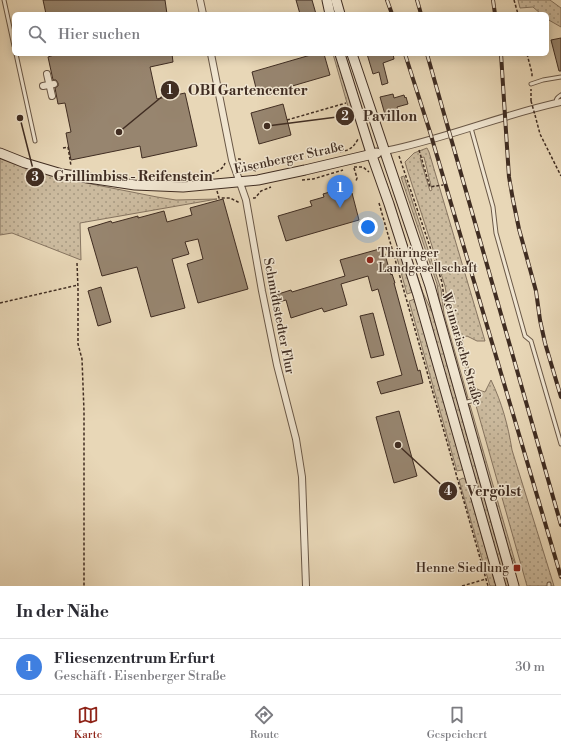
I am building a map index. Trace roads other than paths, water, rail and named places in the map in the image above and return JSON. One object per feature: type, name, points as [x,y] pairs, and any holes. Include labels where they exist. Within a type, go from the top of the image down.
[{"type":"main road","points":[[327,0],[330,12]]},
{"type":"main road","points":[[336,0],[339,12]]},
{"type":"main road","name":"Weimarische Straße","points":[[341,56],[368,154],[389,204],[418,294],[501,586]]},
{"type":"main road","name":"Weimarische Straße","points":[[353,56],[430,286],[467,402],[514,586]]},
{"type":"main road","name":"Eisenberger Straße","points":[[0,153],[25,163],[57,172],[125,184],[183,187],[258,180],[291,174],[385,151]]},
{"type":"street","points":[[200,0],[203,12]]},
{"type":"street","name":"Schmidtstedter Flur","points":[[211,56],[232,160],[246,200],[277,365],[296,439],[302,477],[306,586]]},
{"type":"street","points":[[47,74],[52,96]]},
{"type":"street","points":[[385,151],[417,144],[543,106],[559,103]]},
{"type":"lane","points":[[4,0],[12,37]]},
{"type":"lane","points":[[16,56],[34,141]]},
{"type":"lane","points":[[531,84],[561,77]]},
{"type":"lane","points":[[559,103],[556,100],[561,95]]},
{"type":"lane","points":[[471,128],[493,207],[496,233],[514,299],[525,336],[531,341],[561,444]]},
{"type":"railway","points":[[387,0],[391,12]]},
{"type":"railway","points":[[417,0],[420,12]]},
{"type":"railway","points":[[493,0],[495,12]]},
{"type":"railway","points":[[406,56],[430,132],[561,577]]},
{"type":"railway","points":[[428,56],[561,525]]},
{"type":"railway","points":[[501,56],[509,177],[513,200],[519,229],[536,291],[545,343],[561,397]]},
{"type":"place","name":"Grillimbiss - Reifenstein","points":[[20,118]]},
{"type":"place","name":"Pavillon","points":[[267,126]]},
{"type":"place","name":"OBI Gartencenter","points":[[119,132]]},
{"type":"place","name":"Fliesenzentrum Erfurt","points":[[340,208]]},
{"type":"place","name":"Thüringer Landgesellschaft","points":[[370,260]]},
{"type":"place","name":"Vergölst","points":[[398,445]]},
{"type":"place","name":"Henne Siedlung","points":[[517,568]]}]
